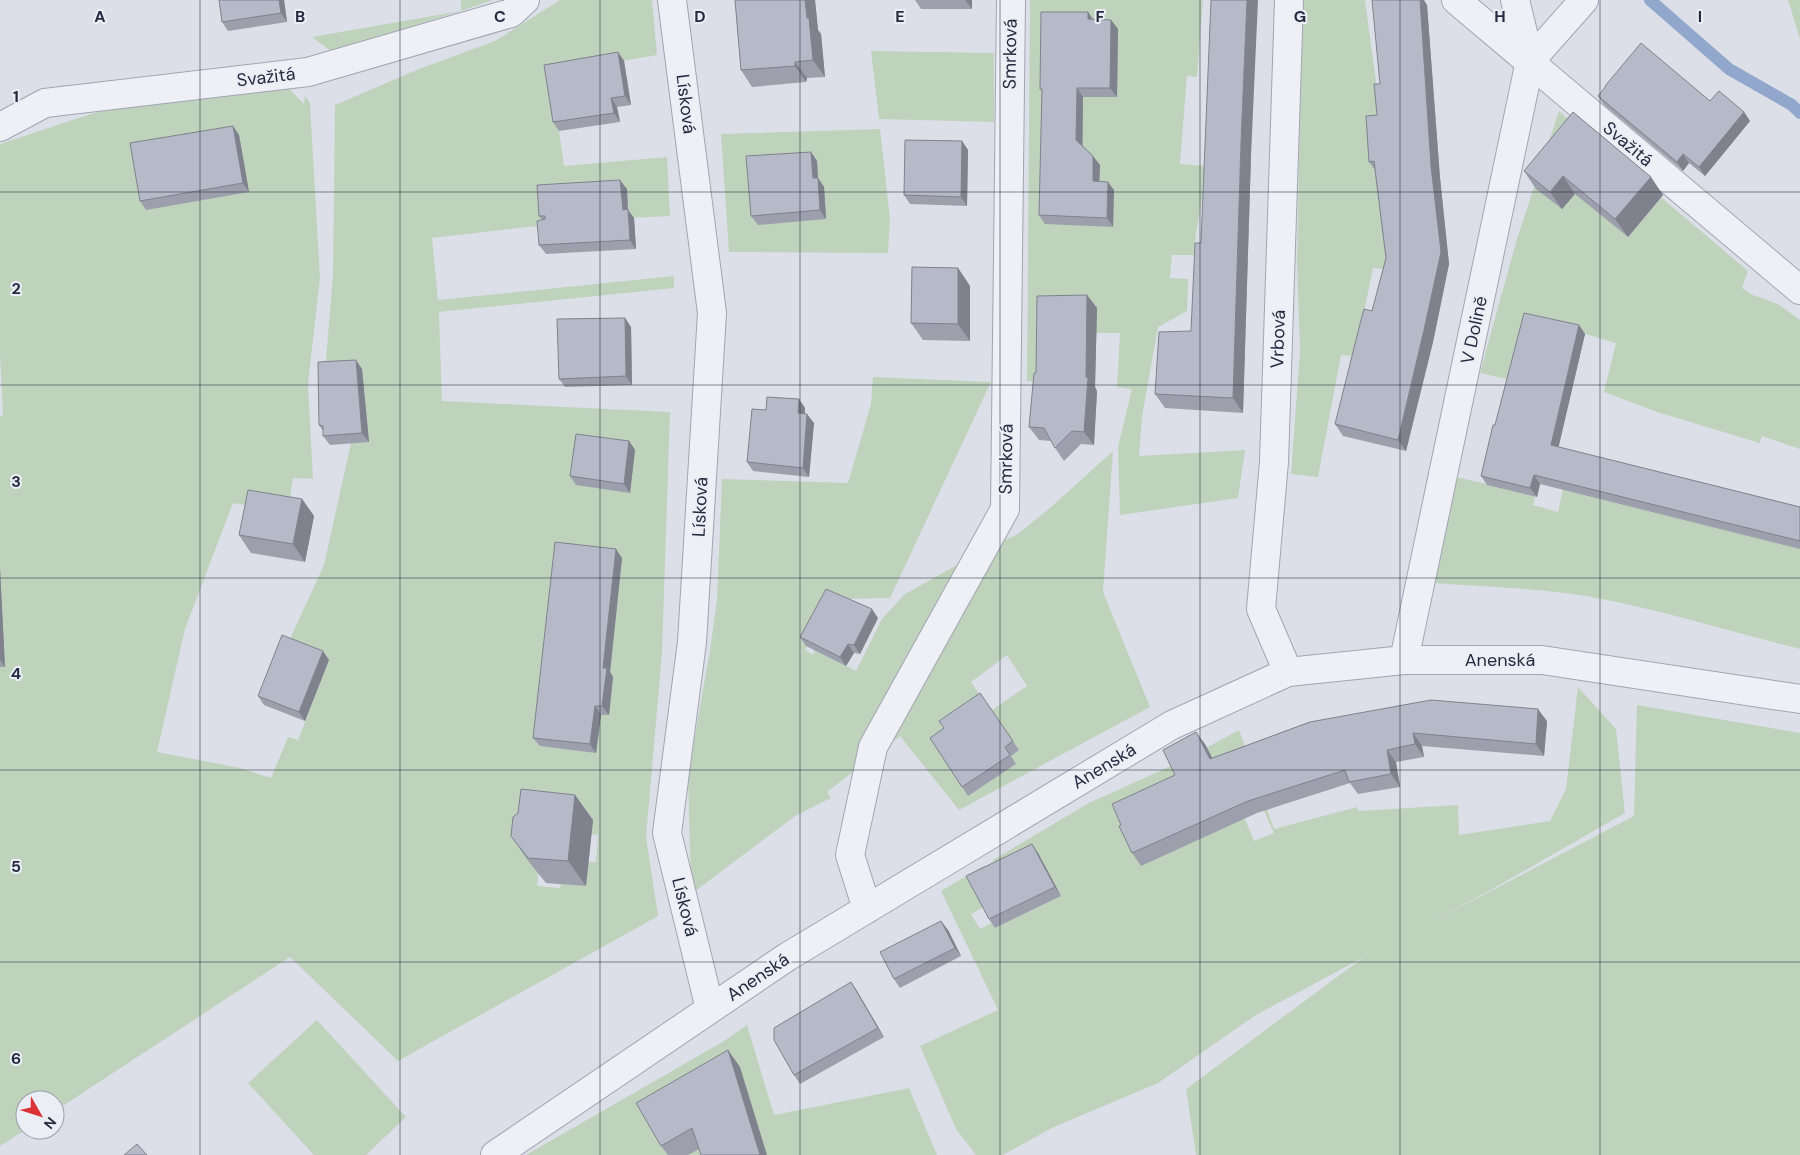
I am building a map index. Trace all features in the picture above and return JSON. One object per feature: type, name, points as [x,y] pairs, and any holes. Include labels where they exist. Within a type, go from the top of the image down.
[{"type":"street","name":"Svažitá","points":[[0,127],[45,103],[308,72],[511,13],[525,0]]},
{"type":"street","name":"Lísková","points":[[672,0],[712,312],[692,642],[667,833],[710,1009]]},
{"type":"street","name":"Smrková","points":[[867,908],[850,855],[873,747],[1005,509],[1011,0]]},
{"type":"street","name":"Vrbová","points":[[1288,672],[1261,609],[1274,462],[1289,0]]},
{"type":"street","name":"Svažitá","points":[[1456,0],[1800,290]]},
{"type":"street","name":"V Dolině","points":[[1404,660],[1530,61],[1515,0]]},
{"type":"street","points":[[1530,61],[1584,0]]},
{"type":"street","name":"Anenská","points":[[495,1155],[787,957],[867,908],[1172,725],[1288,672],[1404,660],[1542,660],[1800,699]]},
{"type":"green space","points":[[461,0],[493,0],[461,11]]},
{"type":"green space","points":[[560,0],[652,0],[657,55],[551,73],[564,166],[667,157],[670,216],[629,218],[627,189],[545,225],[432,238],[438,300],[674,276],[674,288],[439,312],[442,401],[670,412],[662,653],[646,837],[658,916],[398,1061],[290,957],[65,1104],[65,1090],[15,1090],[15,1136],[0,1146],[0,416],[3,415],[0,354],[0,144],[91,114],[187,89],[279,78],[304,104],[305,95],[310,103],[320,278],[308,384],[313,479],[293,478],[288,512],[233,503],[185,629],[157,752],[240,768],[271,778],[288,737],[298,740],[329,660],[288,643],[324,565],[351,443],[325,371],[333,275],[335,105],[419,69],[495,41]],"holes":[[[591,834],[598,835],[596,862],[588,862],[586,886],[561,884],[560,888],[537,886],[539,867]]]},
{"type":"green space","points":[[1030,0],[1203,0],[1197,77],[1187,76],[1180,164],[1208,166],[1194,255],[1172,255],[1170,278],[1188,279],[1187,311],[1158,327],[1142,417],[1139,456],[1245,450],[1238,498],[1120,515],[1118,447],[1132,389],[1117,387],[1120,333],[1090,333],[1045,382],[1027,381]]},
{"type":"green space","points":[[1304,0],[1365,0],[1378,96],[1394,270],[1373,268],[1355,356],[1341,355],[1318,477],[1291,474],[1300,351],[1297,262]]},
{"type":"green space","points":[[1788,0],[1800,0],[1800,39]]},
{"type":"green space","points":[[461,11],[331,51],[312,37]]},
{"type":"green space","points":[[871,51],[994,53],[994,122],[879,119]]},
{"type":"green space","points":[[1559,111],[1748,271],[1742,288],[1753,295],[1778,304],[1800,320],[1800,449],[1762,436],[1760,443],[1657,412],[1604,392],[1616,343],[1585,334],[1515,381],[1480,373],[1516,242]]},
{"type":"green space","points":[[880,129],[890,219],[888,253],[729,252],[721,134]]},
{"type":"green space","points":[[873,377],[991,382],[890,598],[840,599],[827,608],[805,650],[813,655],[815,650],[856,671],[882,619],[905,594],[984,550],[1018,534],[1113,451],[1103,592],[1150,707],[959,810],[900,736],[827,792],[831,798],[795,816],[694,892],[691,888],[688,775],[717,600],[722,479],[848,483],[871,404]],"holes":[[[1007,655],[1027,686],[992,710],[1019,750],[1011,756],[1016,764],[936,746],[985,703],[971,682]]]},
{"type":"green space","points":[[1553,446],[1587,454],[1578,493],[1800,548],[1800,649],[1667,614],[1586,596],[1530,589],[1435,583],[1452,476],[1535,495],[1533,505],[1558,512],[1566,475]]},
{"type":"green space","points":[[1578,687],[1616,729],[1625,813],[1424,926],[1634,816],[1637,705],[1800,733],[1800,1155],[1196,1155],[1186,1089],[1364,957],[1256,1015],[1158,1083],[1054,1127],[1003,1155],[976,1155],[956,1129],[920,1046],[998,1010],[941,891],[985,865],[991,876],[984,907],[971,914],[980,929],[992,923],[995,928],[1061,896],[999,872],[993,860],[1089,803],[1173,765],[1241,810],[1254,841],[1274,833],[1242,762],[1219,771],[1206,748],[1239,730],[1274,829],[1357,807],[1358,811],[1458,805],[1459,835],[1550,821],[1566,789]]},
{"type":"green space","points":[[317,1020],[406,1117],[366,1155],[314,1155],[248,1083]]},
{"type":"green space","points":[[747,1025],[774,1115],[909,1088],[937,1155],[526,1155],[724,1041]]},
{"type":"building","points":[[219,0],[279,0],[281,13],[222,22]]},
{"type":"building","points":[[735,0],[805,0],[807,18],[809,18],[813,60],[795,62],[795,66],[741,70]]},
{"type":"building","points":[[1211,0],[1247,0],[1233,398],[1155,394],[1159,332],[1191,331],[1195,243],[1201,243]]},
{"type":"building","points":[[1372,0],[1420,0],[1431,166],[1441,252],[1398,440],[1335,424],[1364,309],[1372,311],[1386,258],[1374,161],[1369,162],[1366,116],[1377,115],[1374,84],[1380,84]]},
{"type":"building","points":[[1041,12],[1088,12],[1088,19],[1111,20],[1110,88],[1077,88],[1076,140],[1093,156],[1093,181],[1108,182],[1107,218],[1039,215],[1042,89],[1040,89]]},
{"type":"building","points":[[1641,43],[1710,101],[1719,91],[1744,112],[1699,167],[1683,154],[1677,162],[1598,96]]},
{"type":"building","points":[[618,52],[625,96],[611,98],[614,113],[553,122],[544,65]]},
{"type":"building","points":[[1573,112],[1651,177],[1615,219],[1563,176],[1550,192],[1524,171]]},
{"type":"building","points":[[233,126],[243,183],[140,201],[130,143]]},
{"type":"building","points":[[905,140],[962,141],[961,197],[904,195]]},
{"type":"building","points":[[811,152],[813,178],[818,178],[820,210],[751,216],[746,156]]},
{"type":"building","points":[[620,180],[623,210],[628,209],[630,240],[539,245],[537,221],[545,219],[545,216],[539,216],[537,185]]},
{"type":"building","points":[[912,267],[958,268],[958,324],[911,323]]},
{"type":"building","points":[[1087,295],[1086,377],[1088,378],[1084,432],[1072,431],[1055,448],[1044,428],[1029,427],[1034,373],[1036,373],[1037,296]]},
{"type":"building","points":[[1524,313],[1579,325],[1551,445],[1800,507],[1800,541],[1534,475],[1530,488],[1481,476]]},
{"type":"building","points":[[625,318],[626,376],[559,379],[557,319]]},
{"type":"building","points":[[356,360],[362,433],[323,436],[323,426],[319,425],[318,362]]},
{"type":"building","points":[[767,397],[799,399],[798,413],[807,414],[803,468],[747,462],[752,409],[766,410]]},
{"type":"building","points":[[576,434],[629,441],[624,484],[570,476]]},
{"type":"building","points":[[248,490],[302,499],[293,544],[239,535]]},
{"type":"building","points":[[555,542],[616,549],[603,668],[607,668],[602,706],[595,706],[590,744],[533,738]]},
{"type":"building","points":[[826,589],[872,609],[854,645],[848,644],[840,657],[800,637]]},
{"type":"building","points":[[282,635],[323,651],[299,712],[258,696]]},
{"type":"building","points":[[980,693],[1013,741],[1005,747],[1010,755],[962,787],[930,738],[944,728],[939,721]]},
{"type":"building","points":[[1431,700],[1538,709],[1536,744],[1413,733],[1415,744],[1387,750],[1391,774],[1349,782],[1345,770],[1248,801],[1132,853],[1119,826],[1121,825],[1112,804],[1175,775],[1163,750],[1196,732],[1210,759],[1310,722]]},
{"type":"building","points":[[521,789],[575,795],[568,861],[528,858],[511,836],[513,817],[518,813]]},
{"type":"building","points":[[1032,844],[1055,887],[989,919],[966,876]]},
{"type":"building","points":[[941,921],[955,948],[894,979],[880,952]]},
{"type":"building","points":[[851,982],[878,1028],[794,1075],[774,1040],[774,1028]]},
{"type":"building","points":[[728,1050],[760,1155],[701,1155],[692,1128],[661,1146],[636,1103]]},
{"type":"building","points":[[137,1144],[147,1155],[124,1155]]},
{"type":"waterway","points":[[1650,0],[1729,69],[1792,105],[1800,113]]}]
